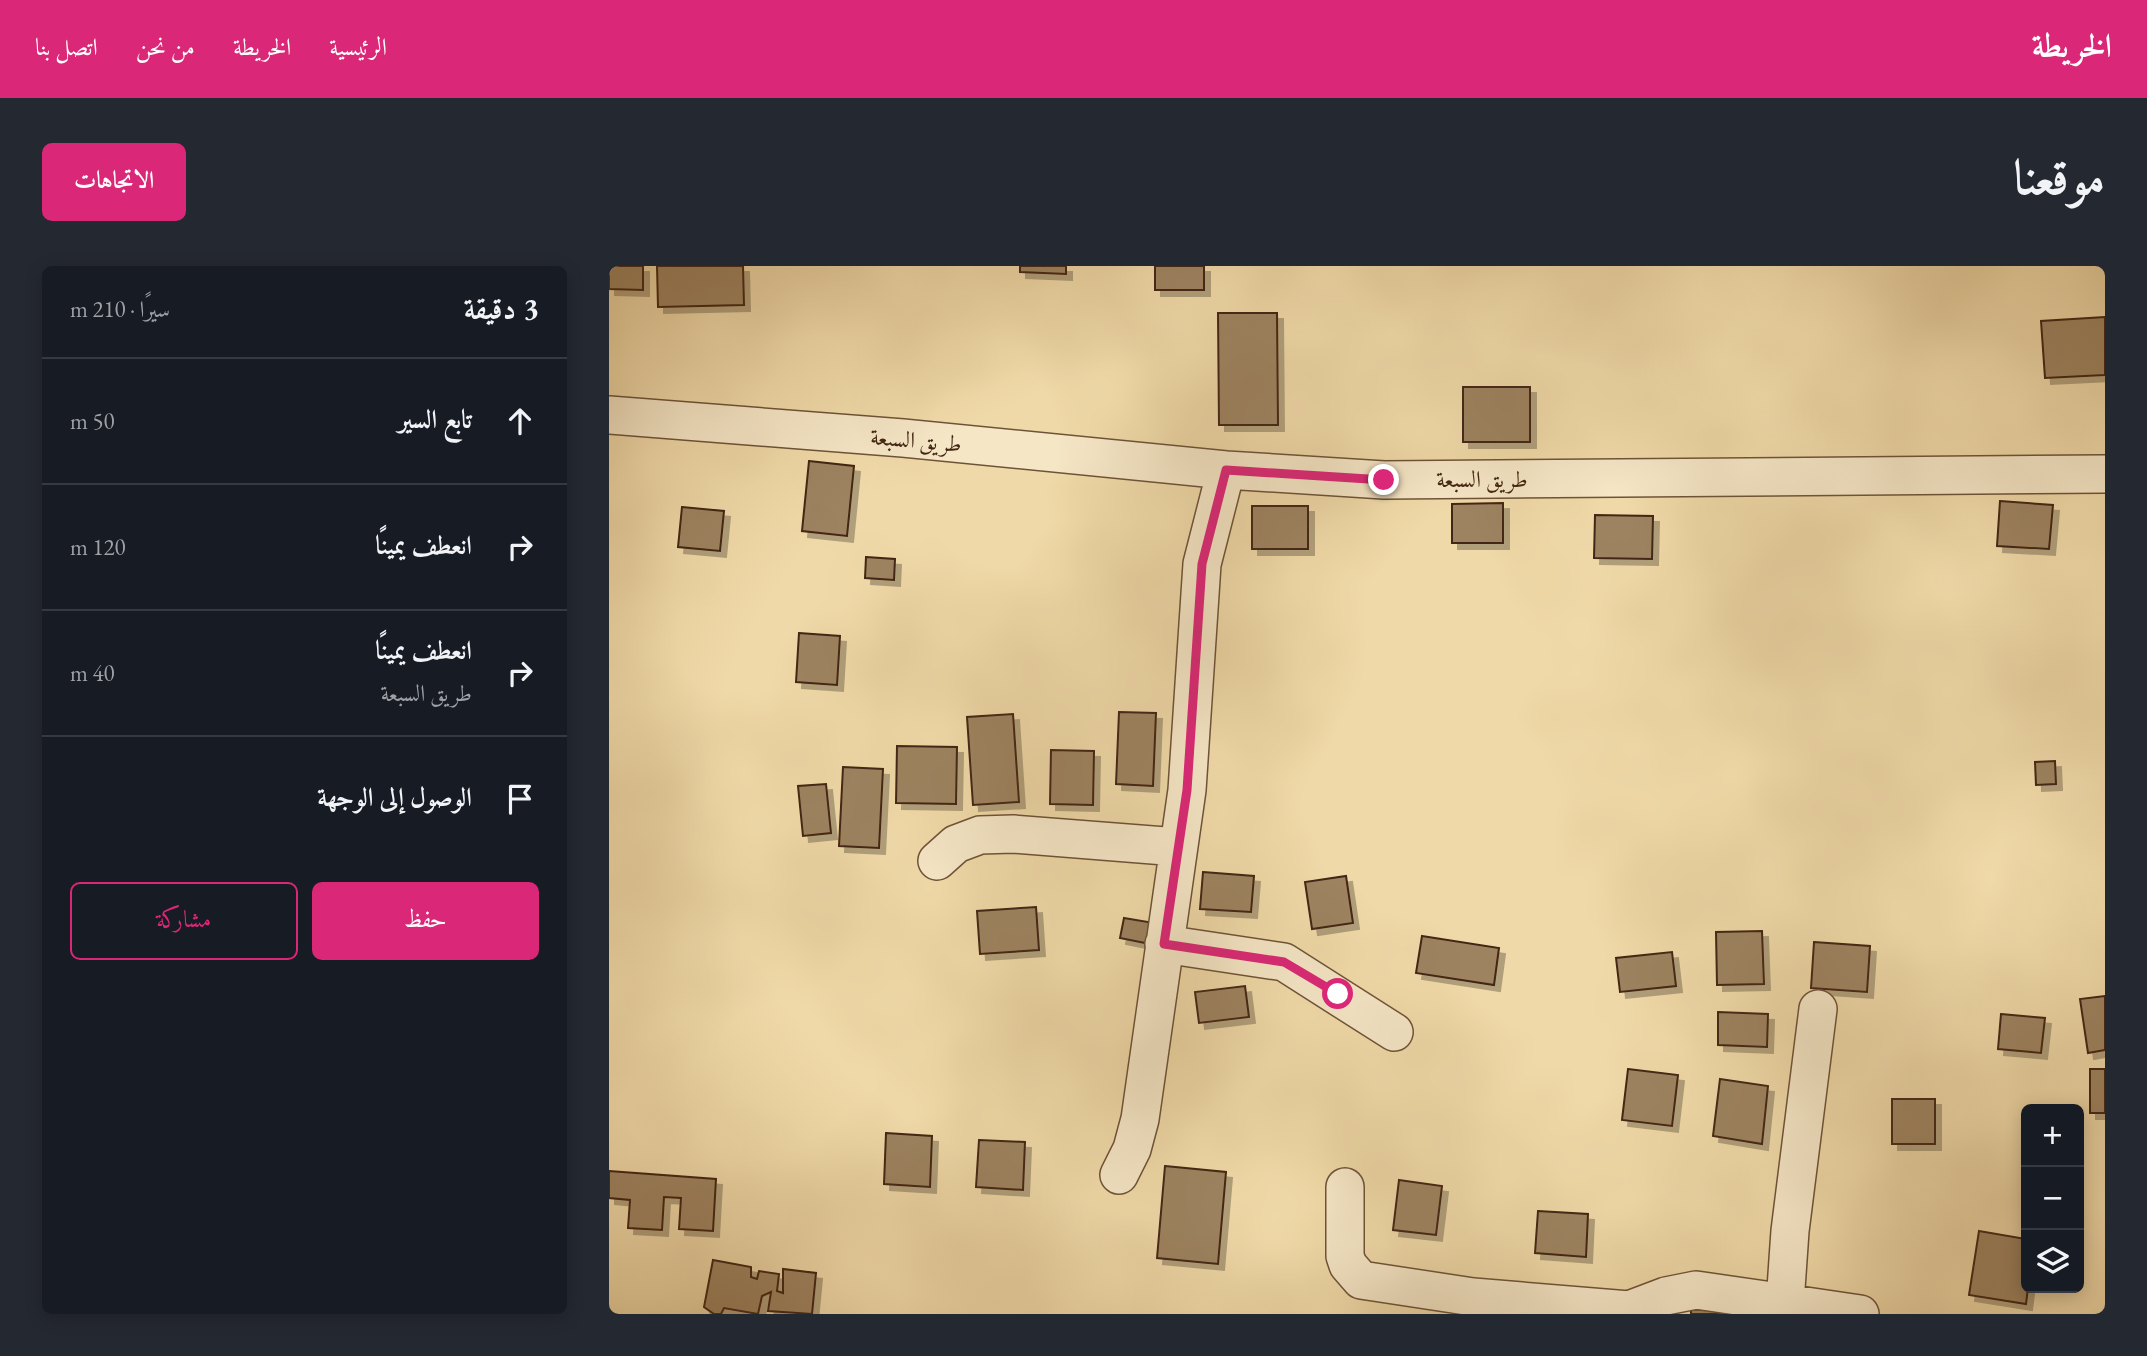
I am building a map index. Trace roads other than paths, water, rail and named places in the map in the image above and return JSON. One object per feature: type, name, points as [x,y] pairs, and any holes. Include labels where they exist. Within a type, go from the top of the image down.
[{"type":"street","name":"طريق السبعة","points":[[609,415],[903,438],[1226,470],[1384,480],[2105,474]]},
{"type":"street","points":[[1119,1175],[1132,1149],[1140,1119],[1187,790],[1202,564],[1226,470]]},
{"type":"street","points":[[937,861],[956,844],[980,835],[1013,834],[1178,847]]},
{"type":"street","points":[[1164,944],[1284,962],[1394,1032]]},
{"type":"street","points":[[1785,1303],[1790,1231],[1818,1009]]},
{"type":"street","points":[[1345,1188],[1345,1256],[1348,1265],[1361,1280],[1473,1297],[1629,1310],[1683,1291],[1860,1314]]}]
